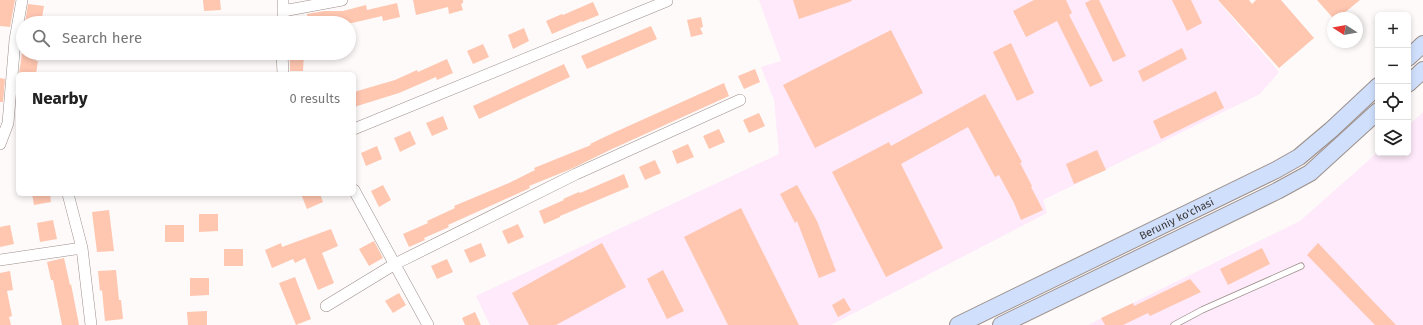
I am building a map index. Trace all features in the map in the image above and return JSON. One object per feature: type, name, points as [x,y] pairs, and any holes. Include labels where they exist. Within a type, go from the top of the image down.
[{"type":"main road","points":[[1411,55],[1423,44]]},
{"type":"main road","points":[[1411,81],[1423,70]]},
{"type":"main road","name":"Beruniy ko'chasi","points":[[958,325],[1299,157],[1331,130],[1375,89]]},
{"type":"main road","name":"Beruniy ko'chasi","points":[[1001,325],[1278,192],[1310,173],[1375,114]]},
{"type":"main road","points":[[992,308],[1001,325]]},
{"type":"street","points":[[19,16],[22,0]]},
{"type":"street","points":[[283,6],[342,0]]},
{"type":"street","points":[[356,128],[667,0]]},
{"type":"street","points":[[0,144],[8,123],[16,30]]},
{"type":"street","points":[[282,60],[283,72]]},
{"type":"street","points":[[326,306],[395,264],[576,174],[740,100]]},
{"type":"street","points":[[356,194],[428,325]]},
{"type":"street","points":[[69,196],[82,248],[91,325]]},
{"type":"street","points":[[0,260],[82,248]]},
{"type":"lane","points":[[1174,325],[1202,310],[1300,266]]},
{"type":"shaded area","points":[[759,0],[1217,0],[1279,72],[1260,94],[1043,200],[1047,213],[831,325],[490,325],[476,296],[779,154],[774,100],[761,67],[781,61]]},
{"type":"shaded area","points":[[1423,112],[1423,325],[1088,325],[1300,221],[1375,155],[1375,156],[1411,156],[1411,123]]},
{"type":"building","points":[[0,0],[15,0],[10,27],[0,26]]},
{"type":"building","points":[[203,0],[220,0],[221,10],[204,11]]},
{"type":"building","points":[[413,0],[463,0],[463,3],[461,4],[463,10],[449,14],[448,7],[416,15]]},
{"type":"building","points":[[793,0],[851,0],[852,1],[799,19]]},
{"type":"building","points":[[1034,0],[1066,0],[1072,13],[1069,15],[1103,81],[1090,87],[1057,21],[1026,37],[1013,11]]},
{"type":"building","points":[[1091,0],[1099,0],[1126,56],[1113,62],[1085,3]]},
{"type":"building","points":[[1172,0],[1191,0],[1202,23],[1187,31]]},
{"type":"building","points":[[1218,0],[1249,0],[1252,4],[1256,0],[1281,0],[1314,38],[1279,68]]},
{"type":"building","points":[[1317,0],[1360,0],[1345,12],[1328,12]]},
{"type":"building","points":[[593,2],[599,15],[552,34],[546,21]]},
{"type":"building","points":[[397,3],[400,17],[383,21],[382,16],[356,22],[356,16],[307,16],[307,14],[324,11],[343,11],[366,5],[367,10]]},
{"type":"building","points":[[28,4],[44,6],[42,16],[26,16]]},
{"type":"building","points":[[701,17],[703,27],[700,28],[703,34],[691,37],[687,20]]},
{"type":"building","points":[[651,26],[657,39],[587,69],[581,56]]},
{"type":"building","points":[[524,28],[529,41],[513,49],[508,35]]},
{"type":"building","points":[[891,30],[923,93],[815,148],[783,85]]},
{"type":"building","points":[[1011,43],[1034,93],[1017,101],[993,52]]},
{"type":"building","points":[[483,44],[489,57],[473,64],[467,51]]},
{"type":"building","points":[[1182,48],[1187,59],[1143,82],[1138,71]]},
{"type":"building","points":[[447,59],[453,73],[437,80],[436,77],[399,93],[356,106],[356,91],[395,80],[417,70],[418,72]]},
{"type":"building","points":[[21,60],[38,61],[36,72],[19,72]]},
{"type":"building","points":[[290,60],[304,60],[303,71],[290,71]]},
{"type":"building","points":[[564,64],[570,77],[479,119],[473,106]]},
{"type":"building","points":[[755,69],[760,82],[744,89],[738,76]]},
{"type":"building","points":[[0,78],[5,79],[3,102],[0,102]]},
{"type":"building","points":[[724,83],[729,96],[571,169],[529,186],[530,188],[448,225],[449,227],[424,238],[425,240],[409,247],[403,234],[428,223],[427,221],[455,208],[454,206],[509,183],[535,170],[534,168],[591,145],[590,144],[613,133]]},
{"type":"building","points":[[1216,91],[1224,108],[1161,139],[1153,121]]},
{"type":"building","points":[[985,94],[1022,162],[1020,163],[1043,210],[1021,220],[999,175],[995,177],[968,127],[901,164],[943,248],[886,277],[832,172],[889,142],[891,146]]},
{"type":"building","points":[[759,113],[765,126],[749,133],[743,120]]},
{"type":"building","points":[[443,116],[448,129],[432,136],[426,123]]},
{"type":"building","points":[[719,129],[725,142],[709,149],[703,136]]},
{"type":"building","points":[[410,131],[416,144],[400,152],[394,138]]},
{"type":"building","points":[[688,144],[694,157],[677,164],[672,151]]},
{"type":"building","points":[[377,146],[382,159],[366,166],[361,153]]},
{"type":"building","points":[[1097,150],[1106,170],[1074,184],[1066,164]]},
{"type":"building","points":[[655,160],[661,173],[645,180],[639,167]]},
{"type":"building","points":[[624,174],[629,187],[544,224],[539,211],[579,192],[580,193]]},
{"type":"building","points":[[383,185],[391,200],[379,207],[371,191]]},
{"type":"building","points":[[797,185],[817,221],[836,271],[819,278],[797,221],[795,223],[780,194]]},
{"type":"building","points":[[32,196],[50,196],[51,202],[34,205]]},
{"type":"building","points":[[302,196],[321,196],[323,202],[307,209]]},
{"type":"building","points":[[741,208],[799,325],[728,325],[684,237]]},
{"type":"building","points":[[109,210],[114,251],[97,252],[92,212]]},
{"type":"building","points":[[199,214],[218,214],[218,231],[199,232]]},
{"type":"building","points":[[53,220],[57,239],[40,242],[37,223]]},
{"type":"building","points":[[518,224],[524,237],[508,244],[502,231]]},
{"type":"building","points":[[10,225],[14,244],[0,247],[0,227]]},
{"type":"building","points":[[165,225],[184,225],[184,242],[165,242]]},
{"type":"building","points":[[331,229],[338,246],[322,253],[334,283],[318,290],[305,258],[295,263],[293,259],[272,268],[265,250],[281,243],[282,247]]},
{"type":"building","points":[[374,241],[383,258],[369,266],[359,249]]},
{"type":"building","points":[[481,243],[486,256],[470,263],[464,250]]},
{"type":"building","points":[[602,243],[626,287],[556,325],[529,325],[512,293]]},
{"type":"building","points":[[1318,243],[1396,325],[1375,325],[1307,255]]},
{"type":"building","points":[[1262,248],[1270,264],[1228,285],[1220,269]]},
{"type":"building","points":[[224,249],[243,249],[243,266],[224,266]]},
{"type":"building","points":[[64,258],[79,325],[62,325],[53,280],[51,280],[47,262]]},
{"type":"building","points":[[447,259],[453,272],[437,279],[431,266]]},
{"type":"building","points":[[116,270],[119,300],[121,300],[123,319],[105,321],[102,290],[100,291],[98,271]]},
{"type":"building","points":[[663,270],[684,311],[667,319],[647,279]]},
{"type":"building","points":[[10,271],[13,290],[7,291],[12,316],[9,317],[11,325],[0,325],[0,273]]},
{"type":"building","points":[[295,277],[311,319],[296,325],[279,283]]},
{"type":"building","points":[[190,278],[209,278],[209,295],[190,296]]},
{"type":"building","points":[[1190,279],[1201,292],[1150,316],[1148,313],[1123,325],[1105,325],[1101,318],[1133,303],[1134,306]]},
{"type":"building","points":[[399,293],[406,305],[393,313],[385,301]]},
{"type":"building","points":[[844,298],[851,310],[838,317],[832,305]]},
{"type":"building","points":[[207,311],[207,325],[188,325],[187,312]]},
{"type":"building","points":[[475,312],[481,325],[465,325],[462,318]]}]
